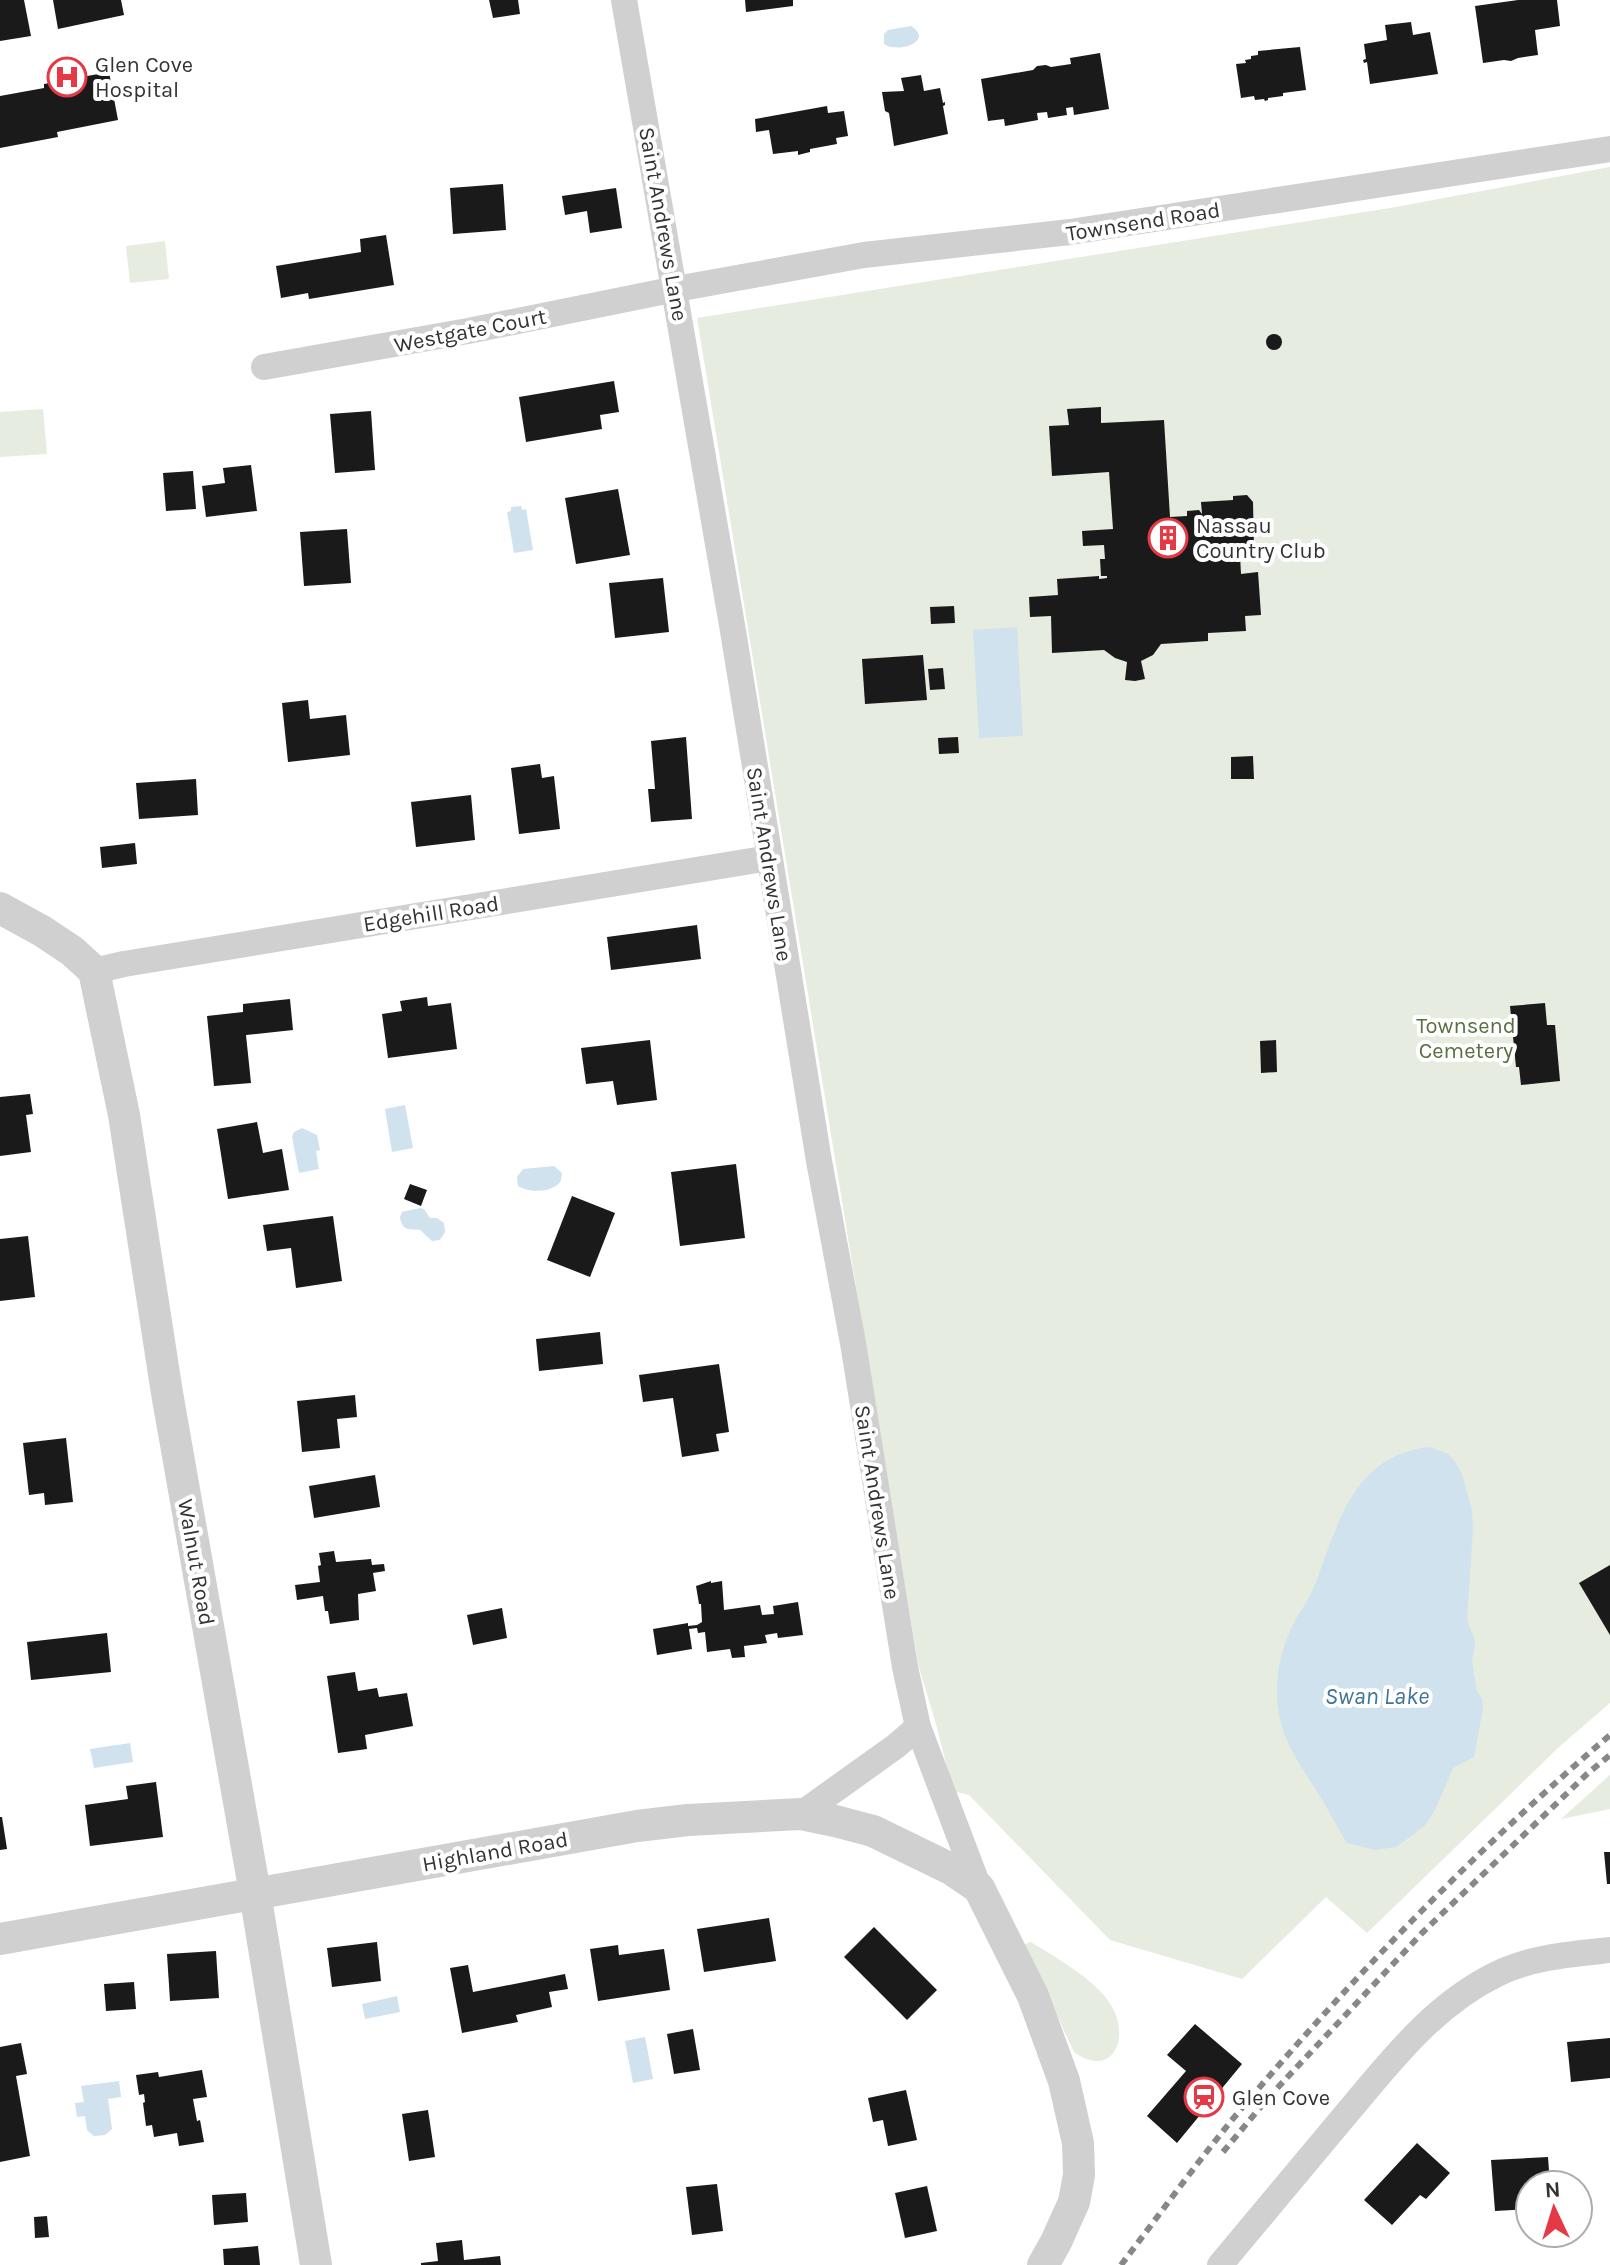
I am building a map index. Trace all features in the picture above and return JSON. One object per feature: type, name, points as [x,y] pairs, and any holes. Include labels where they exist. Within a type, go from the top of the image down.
[{"type":"street","name":"Saint Andrews Lane","points":[[624,0],[676,289],[905,1667],[918,1727],[979,1888]]},
{"type":"street","name":"Townsend Road","points":[[676,289],[864,255],[1070,232],[1610,149]]},
{"type":"street","name":"Westgate Court","points":[[264,367],[468,331],[676,289]]},
{"type":"street","name":"Edgehill Road","points":[[94,971],[769,858]]},
{"type":"street","points":[[0,908],[72,951],[94,971]]},
{"type":"street","name":"Walnut Road","points":[[94,971],[124,1115],[167,1393],[255,1893],[316,2265]]},
{"type":"street","points":[[801,1814],[918,1727]]},
{"type":"street","name":"Highland Road","points":[[0,1939],[637,1826],[801,1814],[873,1831],[951,1869],[979,1888]]},
{"type":"street","points":[[979,1888],[1033,1996],[1064,2081],[1078,2143],[1079,2175],[1074,2202],[1043,2265]]},
{"type":"street","points":[[1220,2265],[1411,2037],[1452,2001],[1497,1974],[1522,1964],[1610,1950]]},
{"type":"green space","name":"Nassau Country Club","points":[[1610,167],[1610,1703],[1559,1747],[1367,1933],[1326,1897],[1242,1979],[1110,1940],[969,1795],[953,1791],[918,1664],[697,318],[1390,208]]},
{"type":"green space","points":[[165,241],[169,279],[130,283],[126,246]]},
{"type":"green space","points":[[43,409],[47,454],[0,457],[0,412]]},
{"type":"green space","points":[[1610,1775],[1610,1809],[1561,1819]]},
{"type":"green space","points":[[1031,1942],[1084,1977],[1109,2002],[1119,2029],[1115,2051],[1108,2058],[1099,2061],[1087,2059],[1074,2052],[1025,1946]]},
{"type":"water","points":[[911,26],[917,31],[917,41],[898,48],[884,44],[884,34],[888,30]]},
{"type":"water","points":[[521,506],[522,510],[526,509],[533,550],[514,553],[507,512],[511,511],[511,507]]},
{"type":"water","points":[[1017,627],[1023,736],[979,738],[973,630]]},
{"type":"water","points":[[405,1105],[413,1148],[392,1152],[385,1109]]},
{"type":"water","points":[[302,1128],[317,1135],[319,1169],[299,1173],[292,1137]]},
{"type":"water","points":[[554,1166],[562,1173],[560,1183],[553,1188],[537,1191],[518,1186],[517,1177],[523,1169]]},
{"type":"water","points":[[420,1208],[430,1218],[444,1223],[445,1232],[440,1240],[432,1241],[420,1230],[402,1225],[402,1212]]},
{"type":"water","name":"Swan Lake","points":[[1430,1447],[1448,1454],[1454,1460],[1462,1474],[1472,1510],[1467,1620],[1474,1638],[1472,1660],[1483,1709],[1474,1757],[1453,1768],[1425,1825],[1396,1847],[1375,1850],[1347,1843],[1291,1748],[1279,1714],[1279,1668],[1288,1635],[1314,1588],[1333,1536],[1353,1495],[1383,1463],[1404,1453]]},
{"type":"water","points":[[130,1743],[133,1762],[94,1768],[90,1749]]},
{"type":"water","points":[[397,1996],[400,2012],[365,2019],[362,2004]]},
{"type":"water","points":[[645,2037],[653,2079],[633,2083],[625,2041]]},
{"type":"water","points":[[119,2081],[121,2097],[108,2099],[112,2129],[105,2135],[94,2136],[87,2130],[85,2116],[77,2117],[75,2103],[84,2102],[81,2086]]},
{"type":"building","points":[[0,0],[24,0],[31,36],[0,41]]},
{"type":"building","points":[[53,0],[121,0],[124,15],[58,29]]},
{"type":"building","points":[[489,0],[518,0],[520,14],[493,18]]},
{"type":"building","points":[[745,0],[793,0],[793,6],[746,12]]},
{"type":"building","points":[[1518,0],[1557,0],[1560,26],[1535,30],[1538,55],[1483,63],[1475,6]]},
{"type":"building","points":[[1411,22],[1413,35],[1430,32],[1438,74],[1370,84],[1367,62],[1363,60],[1366,59],[1364,44],[1387,40],[1385,25]]},
{"type":"building","points":[[1300,47],[1306,90],[1283,93],[1283,96],[1265,101],[1255,100],[1254,96],[1241,98],[1236,64],[1246,63],[1245,60],[1251,59],[1251,56],[1258,55],[1258,51]]},
{"type":"building","points":[[1100,53],[1109,109],[1074,115],[1073,107],[1066,108],[1067,115],[1048,118],[1047,112],[1037,113],[1038,120],[1005,126],[1004,119],[988,121],[981,79],[1033,70],[1037,66],[1071,64],[1070,58]]},
{"type":"building","points":[[109,72],[118,120],[57,132],[58,137],[0,148],[0,96]]},
{"type":"building","points":[[921,75],[924,91],[940,88],[945,102],[948,134],[894,146],[882,92],[904,91],[901,78]]},
{"type":"building","points":[[827,106],[828,113],[844,111],[848,136],[836,138],[837,144],[810,149],[810,152],[798,155],[798,151],[773,154],[769,130],[756,132],[755,119]]},
{"type":"building","points":[[503,184],[506,230],[453,234],[450,188]]},
{"type":"building","points":[[616,188],[622,228],[590,233],[587,211],[565,215],[562,196]]},
{"type":"building","points":[[386,235],[394,285],[309,299],[308,293],[281,298],[276,266],[361,252],[360,239]]},
{"type":"building","points":[[1274,334],[1282,342],[1274,350],[1266,342]]},
{"type":"building","points":[[614,381],[619,412],[600,415],[602,429],[526,442],[519,397]]},
{"type":"building","name":"Nassau Country Club","points":[[1101,407],[1101,423],[1164,420],[1170,517],[1187,516],[1187,511],[1199,510],[1202,514],[1201,502],[1233,500],[1233,496],[1247,495],[1253,502],[1254,548],[1247,555],[1240,555],[1241,574],[1258,572],[1261,615],[1245,616],[1246,631],[1208,633],[1208,641],[1161,644],[1153,655],[1141,661],[1145,679],[1135,681],[1125,680],[1127,662],[1104,650],[1052,653],[1051,616],[1030,617],[1029,597],[1058,595],[1057,579],[1107,578],[1101,576],[1100,559],[1105,559],[1104,545],[1083,546],[1082,531],[1113,529],[1109,472],[1052,476],[1049,426],[1069,425],[1067,409]]},
{"type":"building","points":[[371,411],[375,470],[335,473],[330,414]]},
{"type":"building","points":[[251,465],[257,511],[206,517],[202,486],[225,483],[223,468]]},
{"type":"building","points":[[193,471],[196,509],[166,511],[163,473]]},
{"type":"building","points":[[618,489],[630,555],[576,564],[565,498]]},
{"type":"building","points":[[347,529],[351,583],[304,586],[300,532]]},
{"type":"building","points":[[663,578],[669,632],[615,638],[609,583]]},
{"type":"building","points":[[954,606],[955,623],[931,624],[930,607]]},
{"type":"building","points":[[923,655],[927,700],[865,704],[862,659]]},
{"type":"building","points":[[943,668],[945,689],[930,690],[928,669]]},
{"type":"building","points":[[308,700],[310,719],[346,715],[350,755],[288,762],[282,703]]},
{"type":"building","points":[[686,737],[692,819],[651,822],[648,789],[655,789],[651,741]]},
{"type":"building","points":[[958,737],[959,753],[939,754],[938,738]]},
{"type":"building","points":[[1253,756],[1254,779],[1231,779],[1231,757]]},
{"type":"building","points":[[540,764],[542,778],[554,776],[560,829],[519,834],[511,768]]},
{"type":"building","points":[[196,779],[198,815],[139,819],[136,783]]},
{"type":"building","points":[[471,795],[475,840],[416,847],[411,802]]},
{"type":"building","points":[[135,843],[137,864],[102,868],[100,847]]},
{"type":"building","points":[[697,925],[701,959],[611,970],[607,937]]},
{"type":"building","points":[[427,997],[428,1006],[451,1003],[457,1049],[388,1058],[382,1014],[402,1011],[400,1001]]},
{"type":"building","points":[[290,999],[293,1030],[246,1035],[251,1083],[214,1086],[207,1016],[243,1012],[243,1004]]},
{"type":"building","points":[[1545,1003],[1547,1025],[1555,1025],[1560,1081],[1521,1085],[1519,1067],[1516,1067],[1510,1006]]},
{"type":"building","points":[[650,1040],[657,1100],[617,1105],[613,1081],[586,1084],[581,1048]]},
{"type":"building","points":[[1276,1040],[1277,1072],[1261,1073],[1260,1041]]},
{"type":"building","points":[[30,1094],[33,1114],[26,1115],[31,1152],[0,1156],[0,1097]]},
{"type":"building","points":[[257,1122],[263,1153],[282,1149],[289,1190],[228,1199],[217,1129]]},
{"type":"building","points":[[736,1164],[745,1238],[680,1246],[671,1172]]},
{"type":"building","points":[[410,1184],[427,1190],[421,1206],[404,1199]]},
{"type":"building","points":[[572,1196],[615,1213],[590,1277],[547,1260]]},
{"type":"building","points":[[333,1216],[342,1281],[296,1288],[291,1248],[267,1251],[263,1225]]},
{"type":"building","points":[[28,1236],[35,1297],[0,1301],[0,1239]]},
{"type":"building","points":[[600,1332],[603,1364],[539,1371],[536,1339]]},
{"type":"building","points":[[719,1364],[729,1432],[716,1434],[719,1451],[682,1457],[673,1398],[643,1402],[639,1375]]},
{"type":"building","points":[[355,1395],[357,1417],[337,1419],[340,1448],[302,1452],[297,1401]]},
{"type":"building","points":[[66,1438],[73,1502],[45,1505],[44,1493],[29,1495],[23,1443]]},
{"type":"building","points":[[375,1475],[380,1507],[314,1518],[309,1486]]},
{"type":"building","points":[[334,1551],[336,1562],[371,1559],[372,1565],[384,1564],[385,1571],[373,1573],[376,1591],[358,1594],[359,1620],[330,1624],[323,1596],[297,1600],[295,1585],[320,1582],[319,1553]]},
{"type":"building","points":[[1610,1565],[1610,1635],[1579,1583]]},
{"type":"building","points":[[722,1581],[724,1610],[760,1605],[762,1615],[774,1614],[773,1606],[798,1602],[803,1635],[778,1638],[777,1633],[765,1635],[767,1643],[744,1646],[745,1657],[732,1658],[730,1649],[707,1652],[705,1632],[698,1633],[697,1628],[689,1629],[692,1649],[657,1655],[653,1629],[702,1622],[696,1586]]},
{"type":"building","points":[[502,1608],[507,1638],[473,1645],[467,1615]]},
{"type":"building","points":[[107,1633],[111,1672],[31,1680],[27,1642]]},
{"type":"building","points":[[355,1672],[358,1691],[377,1688],[379,1697],[407,1693],[413,1726],[365,1735],[367,1749],[338,1753],[327,1676]]},
{"type":"building","points":[[156,1782],[163,1837],[90,1846],[85,1805],[128,1799],[126,1786]]},
{"type":"building","points":[[0,1817],[7,1849],[0,1850]]},
{"type":"building","points":[[1604,1852],[1610,1852],[1610,1884],[1607,1884]]},
{"type":"building","points":[[769,1918],[776,1961],[704,1972],[697,1929]]},
{"type":"building","points":[[874,1927],[937,1990],[907,2020],[844,1957]]},
{"type":"building","points":[[377,1942],[381,1981],[332,1987],[327,1948]]},
{"type":"building","points":[[618,1945],[619,1955],[664,1949],[670,1990],[598,2001],[590,1949]]},
{"type":"building","points":[[216,1951],[219,1998],[170,2001],[167,1954]]},
{"type":"building","points":[[468,1965],[473,1992],[565,1974],[568,1989],[549,1992],[552,2007],[516,2015],[518,2022],[462,2033],[450,1968]]},
{"type":"building","points":[[134,1982],[136,2009],[106,2011],[104,1984]]},
{"type":"building","name":"Glen Cove","points":[[1195,2024],[1242,2064],[1177,2143],[1147,2116],[1186,2071],[1167,2055]]},
{"type":"building","points":[[693,2029],[700,2070],[674,2074],[667,2034]]},
{"type":"building","points":[[1610,2038],[1610,2078],[1571,2082],[1567,2042]]},
{"type":"building","points":[[21,2043],[27,2074],[16,2076],[30,2156],[0,2162],[0,2047]]},
{"type":"building","points":[[202,2070],[207,2097],[193,2099],[204,2142],[179,2146],[177,2133],[154,2137],[152,2125],[146,2126],[144,2094],[139,2095],[136,2075],[158,2072],[159,2077]]},
{"type":"building","points":[[906,2090],[917,2140],[888,2146],[883,2120],[873,2122],[868,2098]]},
{"type":"building","points":[[428,2110],[435,2157],[409,2161],[402,2114]]},
{"type":"building","points":[[1417,2143],[1450,2173],[1426,2199],[1420,2195],[1392,2225],[1364,2200]]},
{"type":"building","points":[[1548,2157],[1549,2169],[1514,2169],[1514,2210],[1495,2211],[1491,2160]]},
{"type":"building","points":[[717,2184],[723,2231],[692,2235],[686,2187]]},
{"type":"building","points":[[927,2186],[937,2231],[905,2238],[895,2193]]},
{"type":"building","points":[[246,2193],[248,2222],[214,2225],[212,2195]]},
{"type":"building","points":[[47,2216],[49,2237],[35,2238],[34,2217]]},
{"type":"building","points":[[462,2240],[464,2260],[500,2256],[501,2265],[421,2265],[438,2261],[436,2243]]},
{"type":"building","points":[[258,2246],[260,2265],[224,2265],[223,2249]]},
{"type":"railway","points":[[1121,2265],[1223,2131],[1341,1995],[1472,1861],[1610,1735]]},
{"type":"railway","points":[[1223,2152],[1268,2098],[1422,1933],[1610,1755]]},
{"type":"place","name":"Glen Cove Hospital","points":[[67,77]]},
{"type":"place","name":"Nassau Country Club","points":[[1168,538]]},
{"type":"place","name":"Glen Cove","points":[[1204,2097]]},
{"type":"park label","name":"Townsend Cemetery","points":[[1466,1038]]}]
